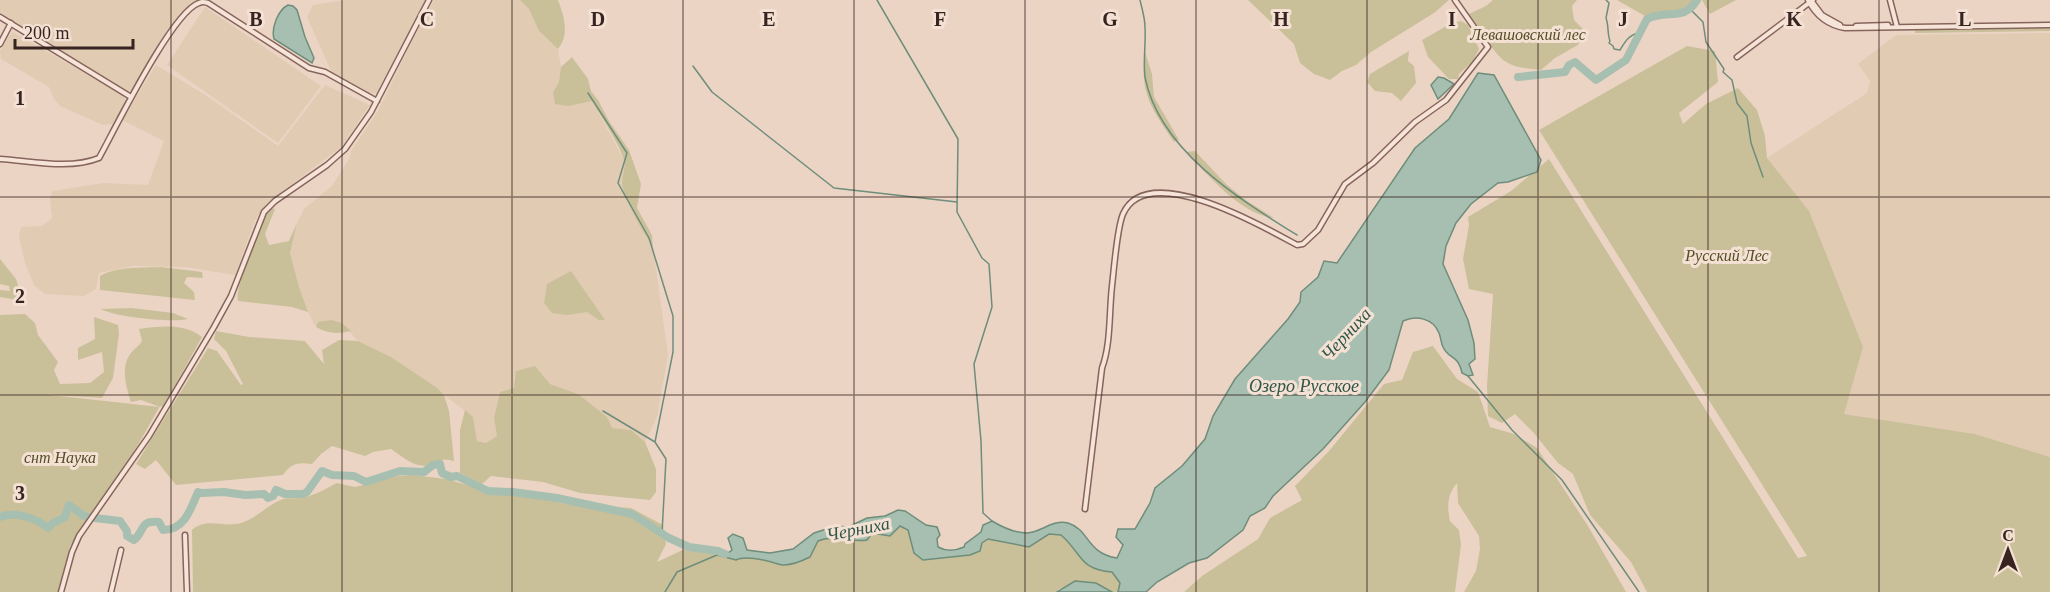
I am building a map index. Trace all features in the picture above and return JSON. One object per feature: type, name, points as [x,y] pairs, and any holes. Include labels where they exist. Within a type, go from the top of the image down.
[{"type":"street","points":[[61,592],[79,536],[149,436],[214,327],[231,296],[264,213],[274,201],[327,165],[345,149],[363,126],[429,0]]},
{"type":"street","points":[[1085,510],[1102,368],[1108,352],[1108,325],[1122,215],[1134,201],[1153,194],[1177,194],[1211,202],[1297,245],[1303,244],[1318,230],[1345,184],[1373,163],[1416,122],[1446,100],[1488,47],[1455,0]]},
{"type":"street","points":[[1890,0],[1896,26]]},
{"type":"street","points":[[0,159],[85,164],[99,158],[167,36],[189,10],[203,2],[218,9],[309,68],[325,72],[377,101]]},
{"type":"street","points":[[1737,57],[1811,2],[1822,15],[1840,25],[2050,24]]},
{"type":"street","points":[[0,16],[131,97]]},
{"type":"street","points":[[0,44],[11,23]]},
{"type":"street","points":[[185,536],[187,592]]},
{"type":"street","points":[[111,592],[121,550]]},
{"type":"shaded area","points":[[0,0],[197,0],[134,89],[125,92],[0,12]]},
{"type":"shaded area","points":[[345,0],[425,0],[376,94],[370,93],[331,71],[307,17],[313,5]]},
{"type":"shaded area","points":[[434,0],[520,0],[529,9],[539,31],[558,49],[561,67],[559,82],[553,92],[592,101],[624,160],[625,172],[645,236],[653,247],[668,355],[657,417],[645,442],[631,430],[612,428],[578,394],[550,384],[514,388],[494,418],[497,436],[486,443],[477,441],[473,417],[436,387],[391,357],[358,341],[342,323],[318,322],[316,327],[308,312],[290,253],[297,223],[304,209],[332,186],[350,157],[351,151],[378,111]]},
{"type":"shaded area","points":[[205,7],[321,86],[278,143],[167,65]]},
{"type":"shaded area","points":[[13,32],[124,96],[123,109],[112,124],[103,125],[60,106],[49,87],[1,59],[0,51]]},
{"type":"shaded area","points":[[2050,33],[2050,457],[1975,434],[1844,414],[1862,347],[1767,158],[1867,93],[1870,81],[1858,64],[1896,35]]},
{"type":"shaded area","points":[[156,65],[207,96],[278,146],[325,85],[370,105],[341,147],[267,203],[255,220],[235,275],[185,267],[133,266],[99,273],[96,289],[84,296],[45,294],[34,285],[25,263],[19,236],[21,227],[42,226],[52,218],[50,199],[52,191],[104,183],[148,185],[164,141],[122,120]]},
{"type":"green space","points":[[520,0],[558,0],[565,31],[558,49],[539,31],[529,9]]},
{"type":"green space","points":[[1248,0],[1449,0],[1434,13],[1330,80],[1314,74],[1300,63],[1294,44]]},
{"type":"green space","name":"Левашовский лес","points":[[1493,0],[1577,0],[1572,6],[1574,20],[1585,31],[1578,45],[1555,58],[1541,70],[1512,65],[1498,55],[1469,14]]},
{"type":"green space","points":[[1617,0],[1694,0],[1691,8],[1683,11],[1674,10],[1645,16]]},
{"type":"green space","points":[[1702,0],[1736,0],[1710,14]]},
{"type":"green space","points":[[1461,21],[1468,25],[1479,49],[1473,61],[1459,74],[1458,79],[1449,79],[1428,57],[1422,40],[1450,24]]},
{"type":"green space","points":[[2050,28],[2050,31],[1915,33],[1915,30]]},
{"type":"green space","name":"Русский Лес","points":[[1687,46],[1715,51],[1718,82],[1679,113],[1683,124],[1706,104],[1738,88],[1757,110],[1765,136],[1767,158],[1809,211],[1863,347],[1844,414],[1975,434],[2050,457],[2050,592],[1647,592],[1631,562],[1590,515],[1573,474],[1558,463],[1515,414],[1502,423],[1488,416],[1487,386],[1493,294],[1469,289],[1463,259],[1469,225],[1468,217],[1511,191],[1549,159],[1798,558],[1807,556],[1539,130]]},
{"type":"green space","points":[[1409,51],[1408,61],[1414,66],[1416,83],[1401,101],[1392,93],[1375,91],[1367,82],[1370,74]]},
{"type":"green space","points":[[1145,52],[1152,74],[1154,97],[1179,140],[1174,142],[1149,100],[1144,79]]},
{"type":"green space","points":[[572,57],[588,79],[591,91],[629,150],[641,184],[637,208],[652,235],[653,247],[634,216],[623,189],[622,153],[592,101],[568,106],[555,104],[553,92],[559,82],[561,67]]},
{"type":"green space","points":[[1195,151],[1227,185],[1274,218],[1249,210],[1237,202],[1186,152]]},
{"type":"green space","points":[[271,208],[275,209],[265,234],[269,245],[289,241],[297,223],[290,253],[308,312],[292,307],[238,301],[240,284],[248,259],[265,215]]},
{"type":"green space","points":[[0,259],[16,279],[21,295],[17,300],[0,297],[0,290],[10,291],[9,286],[0,284]]},
{"type":"green space","points":[[161,267],[202,272],[203,278],[187,277],[184,283],[194,292],[195,300],[100,290],[100,276],[107,273],[129,268]]},
{"type":"green space","points":[[571,271],[605,320],[599,320],[587,312],[567,315],[552,313],[544,303],[547,284]]},
{"type":"green space","points":[[132,308],[173,313],[188,319],[144,318],[101,309]]},
{"type":"green space","name":"снт Наука","points":[[25,314],[35,323],[38,335],[58,362],[54,370],[60,384],[90,383],[104,372],[102,352],[78,360],[78,348],[95,339],[94,317],[118,325],[119,334],[113,378],[102,398],[41,394],[159,407],[121,475],[70,546],[58,592],[0,592],[0,315]]},
{"type":"green space","points":[[331,320],[342,323],[351,331],[333,333],[316,327],[318,322]]},
{"type":"green space","points":[[172,327],[188,329],[202,337],[163,407],[141,400],[131,402],[125,377],[128,358],[142,341],[139,329]]},
{"type":"green space","points":[[216,331],[249,337],[305,341],[324,364],[322,350],[339,340],[358,341],[391,357],[436,387],[444,395],[449,411],[454,461],[444,460],[425,466],[410,462],[391,449],[365,456],[332,446],[312,464],[296,464],[283,475],[176,485],[156,460],[145,469],[136,464],[208,348],[217,351],[241,385],[243,384],[226,351],[214,339]]},
{"type":"green space","points":[[1433,346],[1457,379],[1478,392],[1490,427],[1514,434],[1537,448],[1588,526],[1626,592],[1464,592],[1476,571],[1480,549],[1479,536],[1458,503],[1457,483],[1451,492],[1448,506],[1450,521],[1459,530],[1461,545],[1455,592],[1184,592],[1202,576],[1258,539],[1270,518],[1302,500],[1295,486],[1329,451],[1384,384],[1402,380],[1413,352]]},
{"type":"green space","points":[[535,366],[550,384],[578,394],[607,417],[612,428],[631,430],[645,442],[656,469],[656,492],[650,500],[580,493],[543,482],[491,476],[482,484],[460,473],[460,430],[465,410],[473,417],[477,441],[486,443],[497,436],[494,418],[500,392],[514,388],[516,371]]},
{"type":"green space","points":[[412,475],[446,479],[488,491],[523,493],[565,504],[631,508],[663,525],[666,544],[657,562],[689,547],[718,551],[718,555],[791,564],[810,557],[818,540],[825,537],[894,530],[900,526],[908,530],[923,560],[970,555],[988,539],[1029,547],[1049,534],[1060,535],[1069,541],[1086,564],[1101,571],[1112,572],[1120,584],[1118,592],[1112,592],[1096,583],[1059,589],[1057,592],[193,592],[192,530],[198,526],[209,523],[241,523],[281,500],[308,496],[337,483],[355,487],[398,476]]},
{"type":"water","points":[[288,5],[297,10],[314,58],[312,63],[274,39],[276,20],[284,7]]},
{"type":"water","name":"Озеро Русское","points":[[1478,73],[1494,75],[1541,160],[1537,172],[1498,183],[1471,204],[1456,223],[1446,246],[1443,264],[1468,320],[1474,343],[1475,359],[1469,364],[1473,375],[1468,376],[1462,373],[1456,360],[1445,351],[1439,333],[1433,324],[1419,318],[1403,321],[1389,370],[1365,402],[1323,449],[1273,496],[1265,508],[1250,516],[1243,530],[1207,558],[1189,563],[1157,582],[1146,592],[1118,592],[1120,583],[1112,572],[1101,571],[1087,564],[1061,535],[1049,534],[1029,547],[988,539],[982,543],[980,551],[970,555],[923,560],[914,553],[908,530],[900,526],[890,536],[872,533],[867,540],[830,538],[818,541],[810,557],[790,564],[782,565],[751,558],[736,560],[717,555],[718,551],[728,553],[732,550],[728,538],[733,534],[743,538],[747,550],[770,553],[793,549],[814,533],[836,526],[848,527],[867,518],[885,516],[898,510],[905,511],[926,525],[937,527],[940,535],[937,539],[938,547],[945,550],[964,547],[981,532],[983,525],[992,521],[1009,529],[1027,533],[1063,522],[1075,526],[1099,551],[1117,558],[1123,545],[1116,537],[1118,529],[1135,529],[1150,503],[1155,488],[1182,466],[1205,439],[1213,416],[1235,379],[1288,319],[1300,302],[1301,292],[1318,277],[1324,261],[1337,263],[1415,148],[1449,119]]},
{"type":"water","points":[[1438,77],[1454,84],[1438,99],[1431,85]]},
{"type":"water","points":[[1075,581],[1096,583],[1112,592],[1057,592]]},
{"type":"waterway","points":[[877,0],[958,139],[957,212],[982,258],[989,264],[992,307],[974,364],[981,441],[983,513],[992,521]]},
{"type":"waterway","points":[[1140,0],[1145,24],[1145,77],[1153,103],[1166,127],[1184,150],[1205,170],[1251,205],[1297,235]]},
{"type":"waterway","points":[[1606,0],[1609,3],[1606,18],[1609,43],[1614,49],[1620,50],[1628,39],[1640,32]]},
{"type":"waterway","points":[[1518,77],[1565,72],[1569,65],[1575,62],[1596,80],[1626,60],[1647,19],[1687,11],[1697,0]]},
{"type":"waterway","points":[[1691,10],[1703,22],[1706,42],[1724,69],[1723,72],[1732,80],[1737,103],[1747,116],[1751,143],[1763,177]]},
{"type":"waterway","points":[[693,66],[712,92],[834,188],[957,202]]},
{"type":"waterway","points":[[588,93],[627,153],[618,183],[649,238],[673,316],[673,352],[655,442]]},
{"type":"waterway","points":[[1468,376],[1512,430],[1562,480],[1639,592]]},
{"type":"waterway","points":[[603,411],[655,442],[666,459],[662,533]]},
{"type":"waterway","name":"Черниха","points":[[95,518],[120,521],[127,531],[127,536],[134,540],[148,523],[159,522],[163,530],[177,526],[190,511],[198,492],[264,494],[268,498],[273,496],[276,490],[285,494],[303,494],[307,492],[322,471],[332,475],[354,476],[366,482],[400,471],[424,472],[433,465],[440,464],[442,473],[451,477],[457,476],[488,491],[557,498],[632,514],[669,538],[689,547],[725,554]]},
{"type":"waterway","name":"Черниха","points":[[0,517],[25,516],[48,528],[65,517],[69,505],[89,517]]},
{"type":"waterway","points":[[665,592],[677,572],[717,555]]}]
